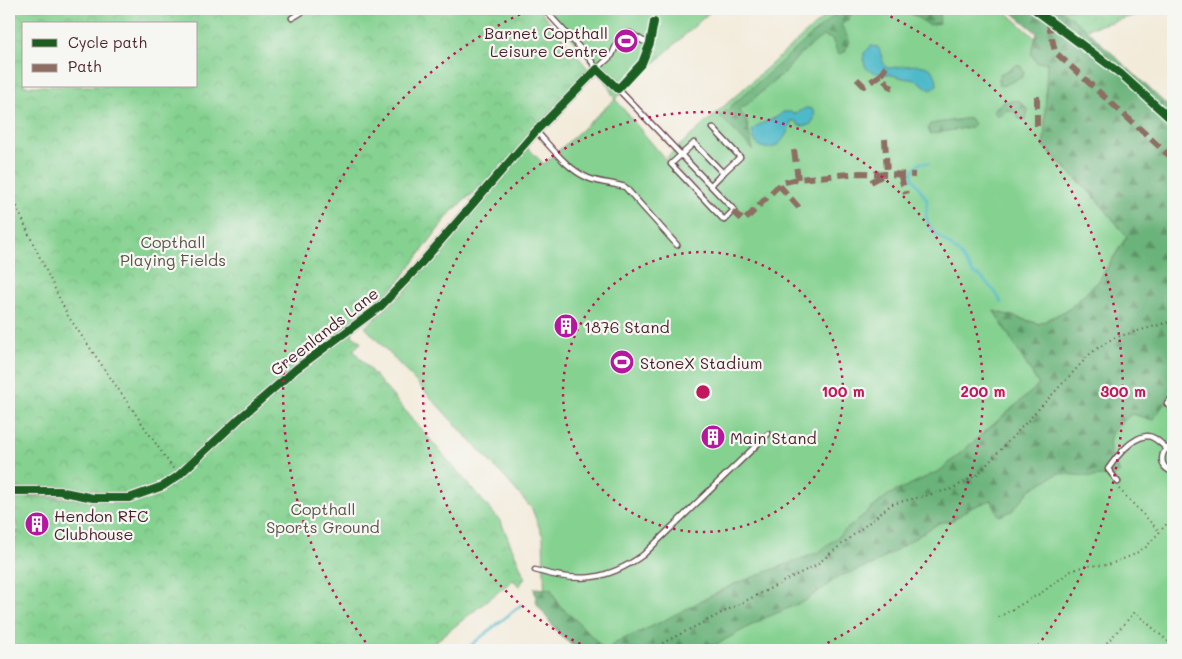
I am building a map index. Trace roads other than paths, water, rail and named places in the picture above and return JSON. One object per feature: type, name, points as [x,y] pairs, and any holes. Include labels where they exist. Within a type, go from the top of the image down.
[{"type":"street","points":[[597,69],[618,89]]},
{"type":"street","name":"Greenlands Lane","points":[[9,491],[59,491],[93,498],[129,498],[163,486],[178,476],[296,369],[381,306],[418,267],[536,131],[597,69]]},
{"type":"lane","points":[[292,18],[307,9]]},
{"type":"lane","points":[[544,9],[597,69],[612,55],[621,34],[630,33],[643,42],[650,43]]},
{"type":"lane","points":[[654,22],[650,43],[642,63],[618,89],[682,154],[734,210],[724,220],[671,164],[682,154],[694,143],[723,173]]},
{"type":"lane","points":[[710,185],[740,157],[713,128]]},
{"type":"lane","points":[[536,131],[578,173],[589,179],[625,187],[678,245]]},
{"type":"lane","points":[[1173,397],[1167,404],[1173,410]]},
{"type":"lane","points":[[535,570],[563,578],[580,579],[614,573],[629,565],[643,555],[768,434]]},
{"type":"lane","points":[[1116,483],[1108,470],[1116,456],[1130,444],[1147,436],[1155,438],[1167,448]]},
{"type":"lane","points":[[1173,446],[1167,448],[1163,454],[1162,463],[1167,470],[1173,472]]},
{"type":"water","points":[[871,46],[878,47],[887,68],[910,65],[925,66],[935,76],[937,85],[931,90],[915,80],[872,72],[866,68],[864,59],[864,53]]},
{"type":"water","points":[[806,108],[812,109],[814,114],[814,119],[810,125],[799,126],[796,121],[791,121],[786,135],[776,146],[765,148],[756,143],[752,131],[756,127],[783,112],[794,114]]},
{"type":"waterway","points":[[929,163],[920,163],[913,170],[912,177],[927,200],[926,217],[929,225],[934,232],[959,253],[973,273],[981,277],[996,293],[1001,302]]},
{"type":"waterway","points":[[465,650],[521,605]]},
{"type":"place","name":"Barnet Copthall Leisure Centre","points":[[626,41]]},
{"type":"place","name":"1876 Stand","points":[[566,326]]},
{"type":"place","name":"StoneX Stadium","points":[[622,362]]},
{"type":"place","name":"Main Stand","points":[[713,437]]},
{"type":"place","name":"Hendon RFC Clubhouse","points":[[37,524]]},
{"type":"park label","name":"Copthall Playing Fields","points":[[173,250]]},
{"type":"park label","name":"Copthall Sports Ground","points":[[323,517]]}]
